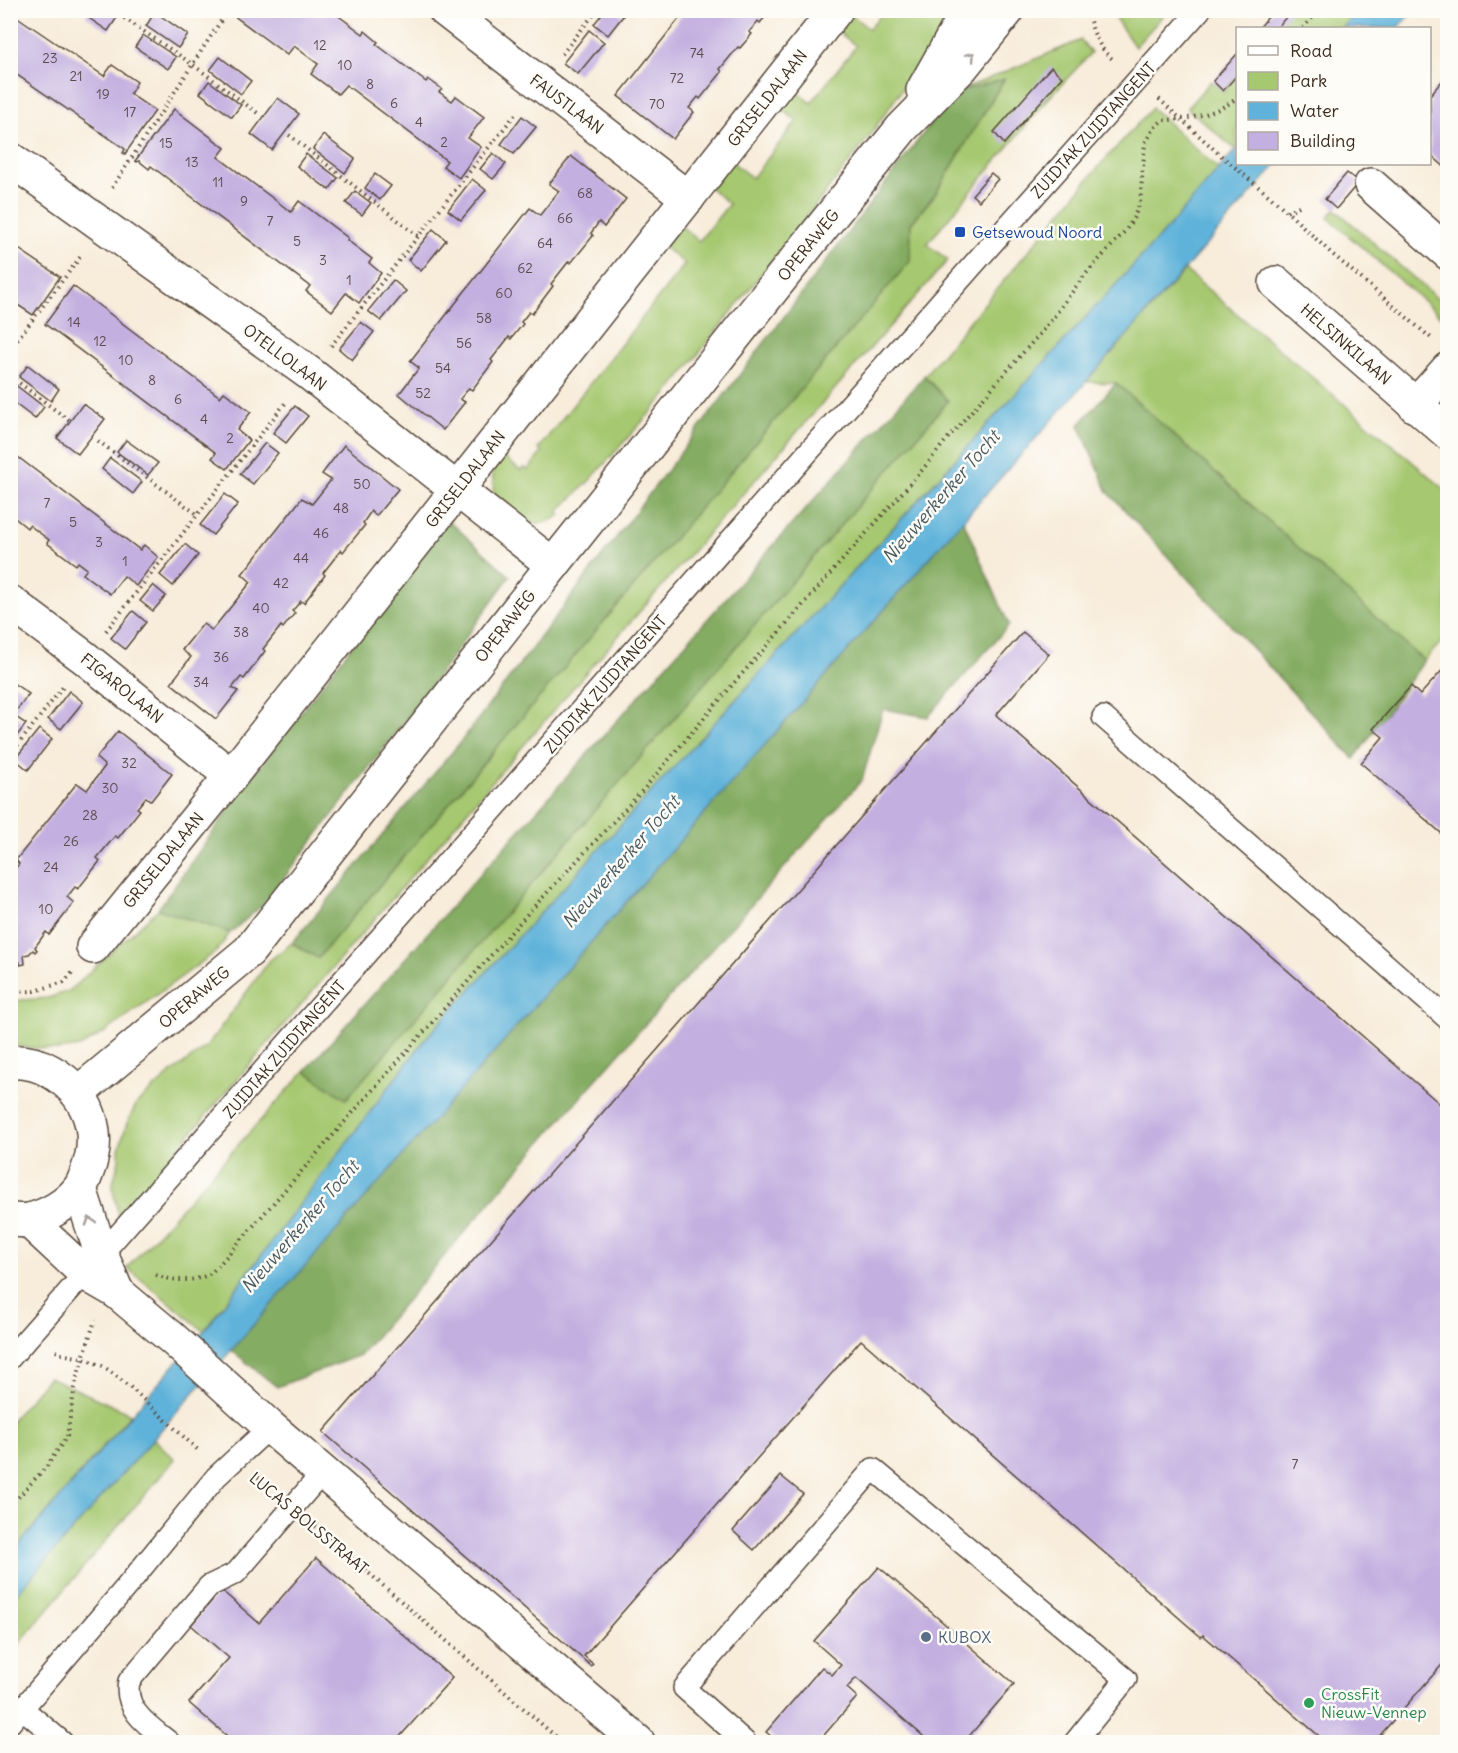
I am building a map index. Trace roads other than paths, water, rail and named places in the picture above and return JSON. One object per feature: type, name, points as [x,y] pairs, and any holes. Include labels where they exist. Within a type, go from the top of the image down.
[{"type":"street","name":"FAUSTLAAN","points":[[445,10],[688,198]]},
{"type":"street","name":"GRISELDALAAN","points":[[93,947],[231,776],[836,10]]},
{"type":"street","name":"OPERAWEG","points":[[902,128],[958,28],[971,10]]},
{"type":"street","name":"OPERAWEG","points":[[78,1093],[249,951],[902,128],[962,67],[1008,10]]},
{"type":"street","name":"OTELLOLAAN","points":[[10,159],[309,374],[553,565]]},
{"type":"street","points":[[1371,185],[1448,253]]},
{"type":"street","name":"HELSINKILAAN","points":[[1276,283],[1448,434]]},
{"type":"street","points":[[1415,406],[1443,356]]},
{"type":"street","name":"FIGAROLAAN","points":[[10,602],[85,658],[231,776]]},
{"type":"street","points":[[10,1062],[18,1061],[41,1066],[62,1077],[78,1093],[90,1113],[94,1136],[92,1159],[80,1189],[50,1212],[19,1220]]},
{"type":"street","points":[[80,1189],[94,1265]]},
{"type":"street","points":[[19,1220],[94,1265],[117,1292],[173,1339],[270,1427],[638,1743]]},
{"type":"lane","name":"ZUIDTAK ZUIDTANGENT","points":[[10,1358],[1200,10]]},
{"type":"lane","points":[[1103,717],[1448,1019]]},
{"type":"lane","points":[[62,1743],[17,1716],[216,1478],[270,1427]]},
{"type":"lane","points":[[746,1743],[684,1688],[873,1469],[1126,1679],[1075,1743]]},
{"type":"lane","points":[[169,1743],[138,1717],[127,1693],[129,1681],[209,1586],[236,1573],[323,1472]]},
{"type":"water","points":[[1358,10],[1414,11],[1399,27],[1343,27]]},
{"type":"water","name":"Nieuwerkerker Tocht","points":[[1236,149],[1236,165],[1276,165],[11,1600],[11,1554],[204,1331],[426,1038],[1174,221]]},
{"type":"place","name":"Getsewoud Noord","points":[[960,232]]},
{"type":"place","name":"KUBOX","points":[[926,1637]]},
{"type":"place","name":"CrossFit Nieuw-Vennep","points":[[1309,1703]]}]
